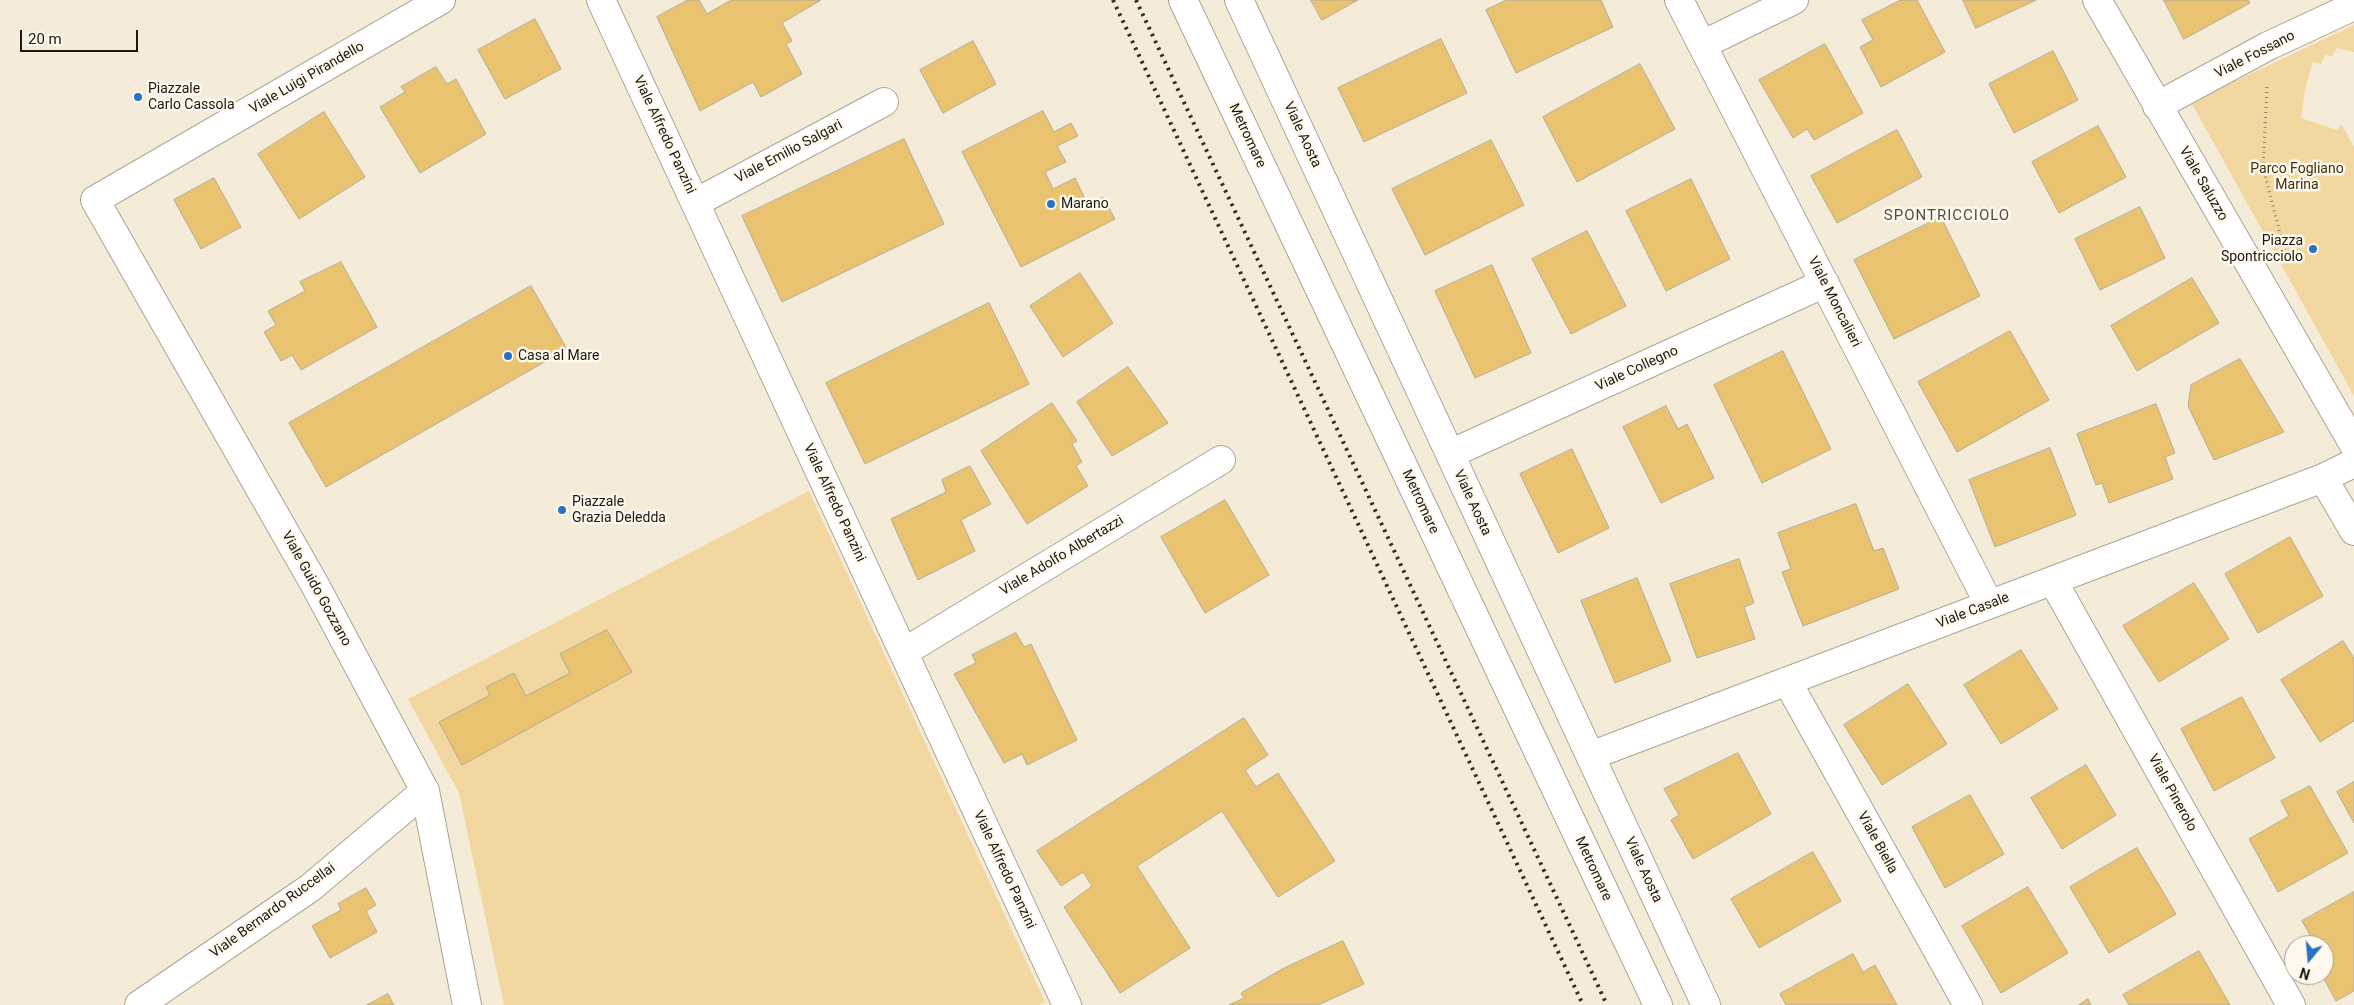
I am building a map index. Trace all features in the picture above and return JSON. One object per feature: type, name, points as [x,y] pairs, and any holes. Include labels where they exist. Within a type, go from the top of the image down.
[{"type":"street","name":"Viale Luigi Pirandello","points":[[95,200],[441,0]]},
{"type":"street","name":"Viale Alfredo Panzini","points":[[601,0],[1067,1005]]},
{"type":"street","name":"Metromare","points":[[1183,0],[1658,1005]]},
{"type":"street","name":"Viale Aosta","points":[[1238,0],[1706,1005]]},
{"type":"street","name":"Viale Moncalieri","points":[[1679,0],[1989,604]]},
{"type":"street","points":[[1702,45],[1794,0]]},
{"type":"street","name":"Viale Saluzzo","points":[[2097,0],[2354,445]]},
{"type":"street","name":"Viale Fossano","points":[[2157,106],[2268,46],[2354,6]]},
{"type":"street","name":"Viale Emilio Salgari","points":[[695,202],[884,102]]},
{"type":"street","name":"Viale Guido Gozzano","points":[[95,200],[315,584],[425,791],[467,1005]]},
{"type":"street","name":"Viale Collegno","points":[[1450,454],[1825,283]]},
{"type":"street","name":"Viale Adolfo Albertazzi","points":[[904,652],[1221,460]]},
{"type":"street","name":"Viale Casale","points":[[1590,756],[2323,478],[2354,463]]},
{"type":"street","points":[[2323,478],[2354,531]]},
{"type":"street","name":"Viale Pinerolo","points":[[2053,581],[2290,1005]]},
{"type":"street","name":"Viale Biella","points":[[1787,681],[1968,1005]]},
{"type":"street","name":"Viale Bernardo Ruccellai","points":[[139,1005],[310,888],[425,791]]},
{"type":"path","points":[[2268,46],[2263,167],[2287,260]]},
{"type":"green space","name":"Parco Fogliano Marina","points":[[2354,25],[2354,52],[2337,48],[2332,56],[2325,55],[2321,64],[2313,62],[2305,89],[2301,118],[2337,130],[2342,125],[2354,147],[2354,396],[2191,102]]},
{"type":"green space","points":[[809,491],[1045,1002],[1039,1005],[504,1005],[459,793],[408,699]]},
{"type":"building","points":[[688,0],[699,0],[707,14],[731,0],[821,0],[782,23],[792,41],[786,44],[802,74],[761,97],[753,82],[700,111],[657,17]]},
{"type":"building","points":[[1311,0],[1358,0],[1322,20]]},
{"type":"building","points":[[1507,0],[1601,0],[1613,27],[1516,73],[1486,10]]},
{"type":"building","points":[[1901,0],[1917,0],[1945,52],[1881,87],[1860,47],[1873,40],[1862,20]]},
{"type":"building","points":[[1963,0],[2036,0],[1976,28]]},
{"type":"building","points":[[2164,0],[2248,0],[2250,3],[2184,39]]},
{"type":"building","points":[[535,19],[561,69],[505,99],[478,50]]},
{"type":"building","points":[[1441,39],[1467,93],[1364,142],[1338,88]]},
{"type":"building","points":[[973,41],[996,84],[943,113],[920,70]]},
{"type":"building","points":[[1825,44],[1863,113],[1814,140],[1807,129],[1793,138],[1759,80]]},
{"type":"building","points":[[2053,51],[2078,100],[2014,133],[1989,84]]},
{"type":"building","points":[[1640,64],[1675,129],[1577,182],[1543,117]]},
{"type":"building","points":[[436,67],[447,84],[456,79],[486,134],[420,173],[380,107],[405,92],[401,87]]},
{"type":"building","points":[[1043,111],[1054,132],[1071,123],[1078,136],[1057,146],[1066,162],[1045,172],[1053,189],[1075,178],[1088,205],[1103,197],[1115,219],[1021,267],[962,152]]},
{"type":"building","points":[[324,112],[365,177],[299,219],[258,154]]},
{"type":"building","points":[[2098,126],[2126,177],[2059,213],[2032,162]]},
{"type":"building","points":[[1897,130],[1922,177],[1837,223],[1811,176]]},
{"type":"building","points":[[904,139],[944,224],[782,302],[742,216]]},
{"type":"building","points":[[1491,140],[1524,205],[1425,255],[1392,189]]},
{"type":"building","points":[[214,178],[241,227],[201,249],[174,200]]},
{"type":"building","points":[[1691,179],[1730,259],[1666,291],[1626,211]]},
{"type":"building","points":[[2140,207],[2165,258],[2100,290],[2075,239]]},
{"type":"building","points":[[1941,217],[1980,296],[1894,339],[1854,260]]},
{"type":"building","points":[[1587,231],[1626,306],[1571,334],[1532,259]]},
{"type":"building","points":[[341,262],[377,327],[301,370],[292,355],[281,361],[264,332],[276,325],[268,311],[305,291],[300,282]]},
{"type":"building","points":[[1492,265],[1531,353],[1475,378],[1435,291]]},
{"type":"building","points":[[1080,273],[1113,323],[1063,357],[1030,306]]},
{"type":"building","points":[[2192,278],[2219,323],[2137,371],[2111,326]]},
{"type":"building","points":[[531,286],[567,349],[326,487],[289,423]]},
{"type":"building","points":[[989,303],[1029,384],[865,464],[826,383]]},
{"type":"building","points":[[2010,331],[2049,400],[1957,452],[1918,382]]},
{"type":"building","points":[[1783,351],[1831,449],[1762,483],[1714,385]]},
{"type":"building","points":[[2240,359],[2284,432],[2214,460],[2188,406],[2191,385]]},
{"type":"building","points":[[1128,367],[1168,423],[1112,456],[1077,402]]},
{"type":"building","points":[[1052,403],[1077,441],[1072,444],[1082,462],[1076,466],[1088,486],[1027,524],[981,451]]},
{"type":"building","points":[[2156,404],[2175,453],[2165,457],[2173,479],[2109,503],[2102,483],[2096,485],[2077,434]]},
{"type":"building","points":[[1666,406],[1678,429],[1687,424],[1714,478],[1661,503],[1623,427]]},
{"type":"building","points":[[2050,448],[2076,515],[1995,547],[1969,480]]},
{"type":"building","points":[[1572,449],[1609,528],[1558,553],[1520,474]]},
{"type":"building","points":[[970,466],[991,504],[961,520],[975,551],[918,580],[891,519],[946,492],[942,480]]},
{"type":"building","points":[[1225,500],[1269,575],[1205,613],[1161,537]]},
{"type":"building","points":[[1856,504],[1874,551],[1883,548],[1899,589],[1803,626],[1782,572],[1791,569],[1778,533]]},
{"type":"building","points":[[2290,537],[2323,596],[2258,633],[2225,574]]},
{"type":"building","points":[[1739,559],[1754,603],[1744,607],[1755,639],[1697,658],[1670,584]]},
{"type":"building","points":[[1637,578],[1671,661],[1615,683],[1581,601]]},
{"type":"building","points":[[2194,583],[2229,639],[2159,682],[2123,626]]},
{"type":"building","points":[[607,630],[632,672],[462,765],[439,722],[490,695],[486,687],[514,673],[526,696],[570,673],[560,654]]},
{"type":"building","points":[[1016,633],[1024,647],[1031,644],[1077,740],[1027,765],[1022,754],[1004,763],[954,674],[976,663],[972,655]]},
{"type":"building","points":[[2343,641],[2354,658],[2354,721],[2320,742],[2281,680]]},
{"type":"building","points":[[2021,650],[2058,709],[2001,744],[1964,685]]},
{"type":"building","points":[[1908,684],[1947,744],[1882,785],[1844,725]]},
{"type":"building","points":[[2242,697],[2275,758],[2214,791],[2181,729]]},
{"type":"building","points":[[1244,718],[1268,755],[1245,770],[1256,787],[1278,773],[1335,861],[1278,897],[1222,811],[1137,866],[1190,948],[1120,993],[1064,907],[1092,886],[1083,872],[1061,886],[1037,851]]},
{"type":"building","points":[[1738,753],[1771,814],[1693,859],[1671,820],[1679,815],[1664,789]]},
{"type":"building","points":[[2086,765],[2116,815],[2062,849],[2031,798]]},
{"type":"building","points":[[2354,782],[2354,823],[2337,792]]},
{"type":"building","points":[[2310,786],[2348,853],[2278,892],[2249,839],[2289,816],[2281,801]]},
{"type":"building","points":[[1970,795],[2004,854],[1945,888],[1912,827]]},
{"type":"building","points":[[2137,848],[2176,914],[2109,953],[2070,887]]},
{"type":"building","points":[[1813,852],[1841,901],[1759,948],[1731,899]]},
{"type":"building","points":[[2028,887],[2068,953],[2001,993],[1962,926]]},
{"type":"building","points":[[366,888],[376,905],[366,911],[377,932],[330,958],[312,926],[341,910],[338,904]]},
{"type":"building","points":[[2354,892],[2354,991],[2336,1001],[2327,985],[2334,985],[2334,935],[2310,935],[2302,921]]},
{"type":"building","points":[[1343,941],[1364,984],[1318,1005],[1229,1005],[1244,998],[1241,993],[1282,969]]},
{"type":"building","points":[[2199,951],[2230,1005],[2129,1005],[2123,995]]},
{"type":"building","points":[[1853,954],[1863,972],[1875,965],[1897,1005],[1786,1005],[1780,994]]},
{"type":"building","points":[[388,994],[394,1005],[367,1005]]},
{"type":"building","points":[[2088,999],[2091,1005],[2079,1005]]},
{"type":"railway","points":[[1113,0],[1583,1005]]},
{"type":"railway","points":[[1136,0],[1607,1005]]},
{"type":"place","name":"Piazzale Carlo Cassola","points":[[138,97]]},
{"type":"place","name":"Marano","points":[[1051,204]]},
{"type":"place","name":"Piazza Spontricciolo","points":[[2313,249]]},
{"type":"place","name":"Casa al Mare","points":[[508,356]]},
{"type":"place","name":"Piazzale Grazia Deledda","points":[[562,510]]},
{"type":"district","name":"SPONTRICCIOLO","points":[[1947,216]]}]
